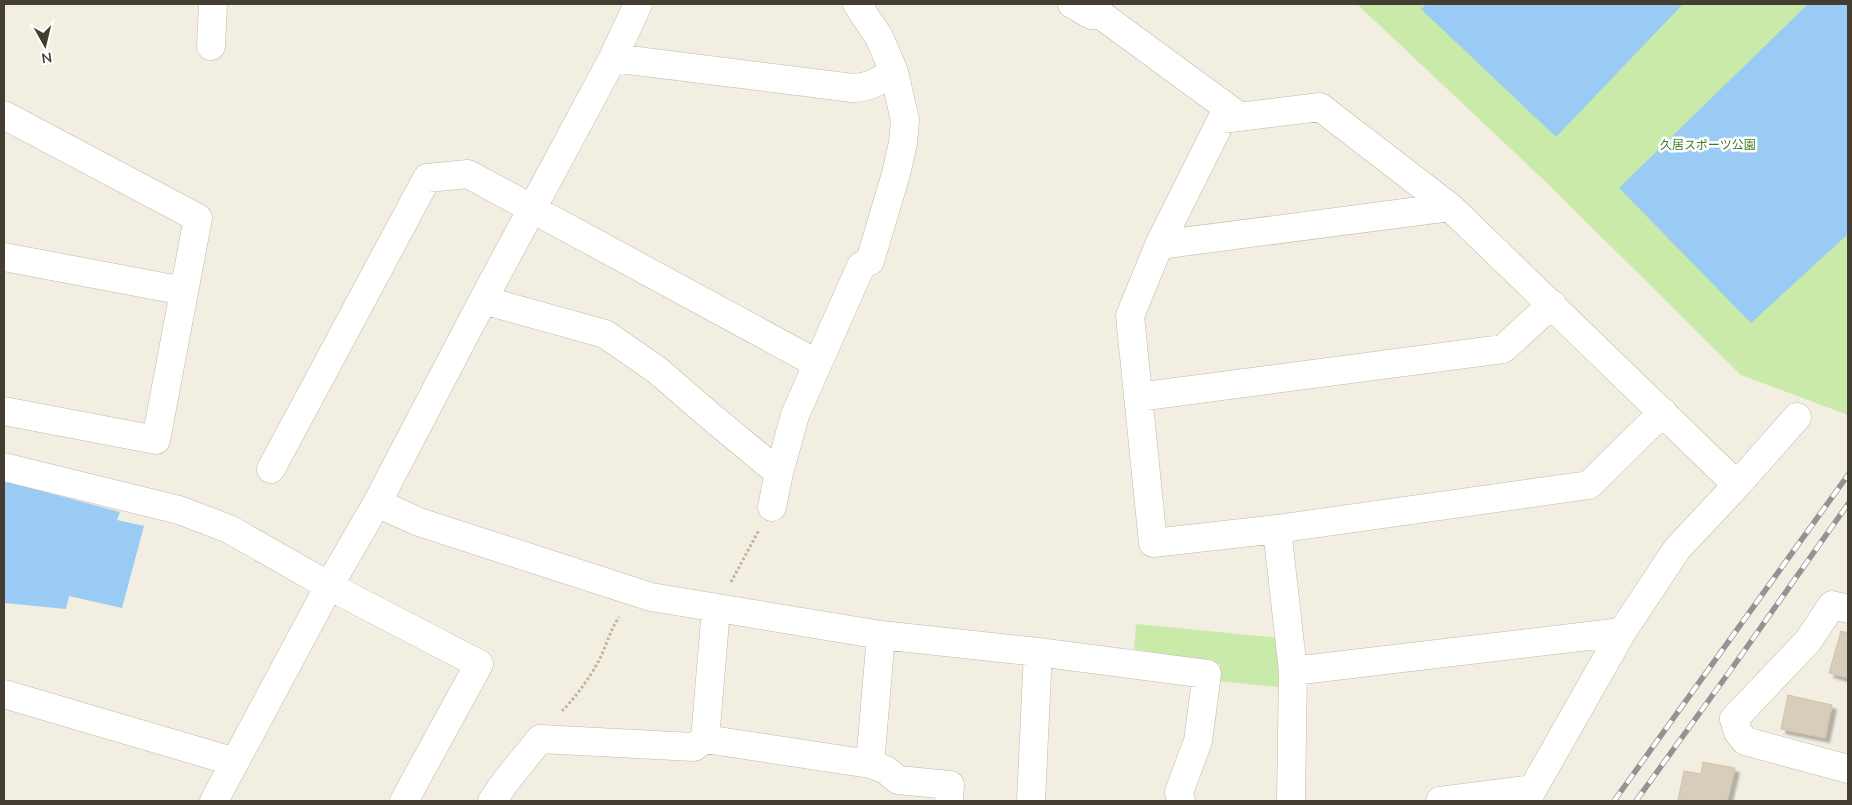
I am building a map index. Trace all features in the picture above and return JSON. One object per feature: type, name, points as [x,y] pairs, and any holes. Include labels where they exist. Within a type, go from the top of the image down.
[{"type":"street","points":[[211,46],[213,4]]},
{"type":"street","points":[[214,801],[329,586],[377,503],[613,58],[638,4]]},
{"type":"street","points":[[772,507],[795,415],[861,266],[870,261],[903,144],[905,120],[894,72],[879,37],[857,4]]},
{"type":"street","points":[[1072,4],[1091,16],[1101,15],[1240,117]]},
{"type":"street","points":[[613,58],[853,88],[864,88],[894,72]]},
{"type":"street","points":[[1663,412],[1590,485],[1277,529],[1153,543],[1130,316],[1159,245],[1222,119],[1320,106],[1450,207],[1552,304],[1663,412],[1737,485]]},
{"type":"street","points":[[4,115],[198,218],[156,440],[4,411]]},
{"type":"street","points":[[270,468],[427,178],[468,174],[818,364]]},
{"type":"street","points":[[1159,245],[1450,207]]},
{"type":"street","points":[[4,257],[184,291]]},
{"type":"street","points":[[483,300],[605,334],[657,370],[779,473]]},
{"type":"street","points":[[1138,397],[1503,349],[1552,304]]},
{"type":"street","points":[[1440,801],[1529,795],[1622,632],[1677,549],[1797,417]]},
{"type":"street","points":[[4,467],[179,510],[229,529],[329,586],[479,664],[404,801]]},
{"type":"street","points":[[377,503],[419,522],[651,598],[881,635],[1038,652],[1208,674],[1198,741],[1179,792],[1180,801]]},
{"type":"street","points":[[1277,529],[1293,671],[1291,801]]},
{"type":"street","points":[[1848,609],[1832,605],[1808,641],[1734,719],[1738,732],[1745,742],[1848,769]]},
{"type":"street","points":[[705,739],[716,609]]},
{"type":"street","points":[[1293,671],[1622,632]]},
{"type":"street","points":[[870,764],[881,635]]},
{"type":"street","points":[[1031,801],[1038,652]]},
{"type":"street","points":[[4,694],[235,762]]},
{"type":"street","points":[[492,801],[540,740],[694,747],[705,739],[870,764],[886,770],[898,780],[950,793]]},
{"type":"path","points":[[716,609],[772,507]]},
{"type":"path","points":[[540,740],[549,724],[569,704],[597,664],[611,630],[635,592]]},
{"type":"green space","name":"久居スポーツ公園","points":[[1357,4],[1848,4],[1848,415],[1741,375],[1548,184]]},
{"type":"green space","points":[[1136,624],[1279,638],[1278,687],[1218,681],[1220,664],[1134,649]]},
{"type":"water","points":[[1427,4],[1683,4],[1556,137],[1421,9]]},
{"type":"water","points":[[1808,4],[1848,4],[1848,234],[1751,323],[1619,188]]},
{"type":"water","points":[[4,481],[120,512],[117,520],[144,526],[122,608],[69,596],[66,609],[4,603]]},
{"type":"building","points":[[1841,631],[1848,633],[1848,678],[1829,673]]},
{"type":"building","points":[[1788,695],[1832,705],[1825,738],[1781,729]]},
{"type":"building","points":[[1703,762],[1735,768],[1727,801],[1678,800],[1684,771],[1701,774]]},
{"type":"railway","points":[[1614,801],[1848,475]]},
{"type":"railway","points":[[1636,801],[1848,504]]}]
